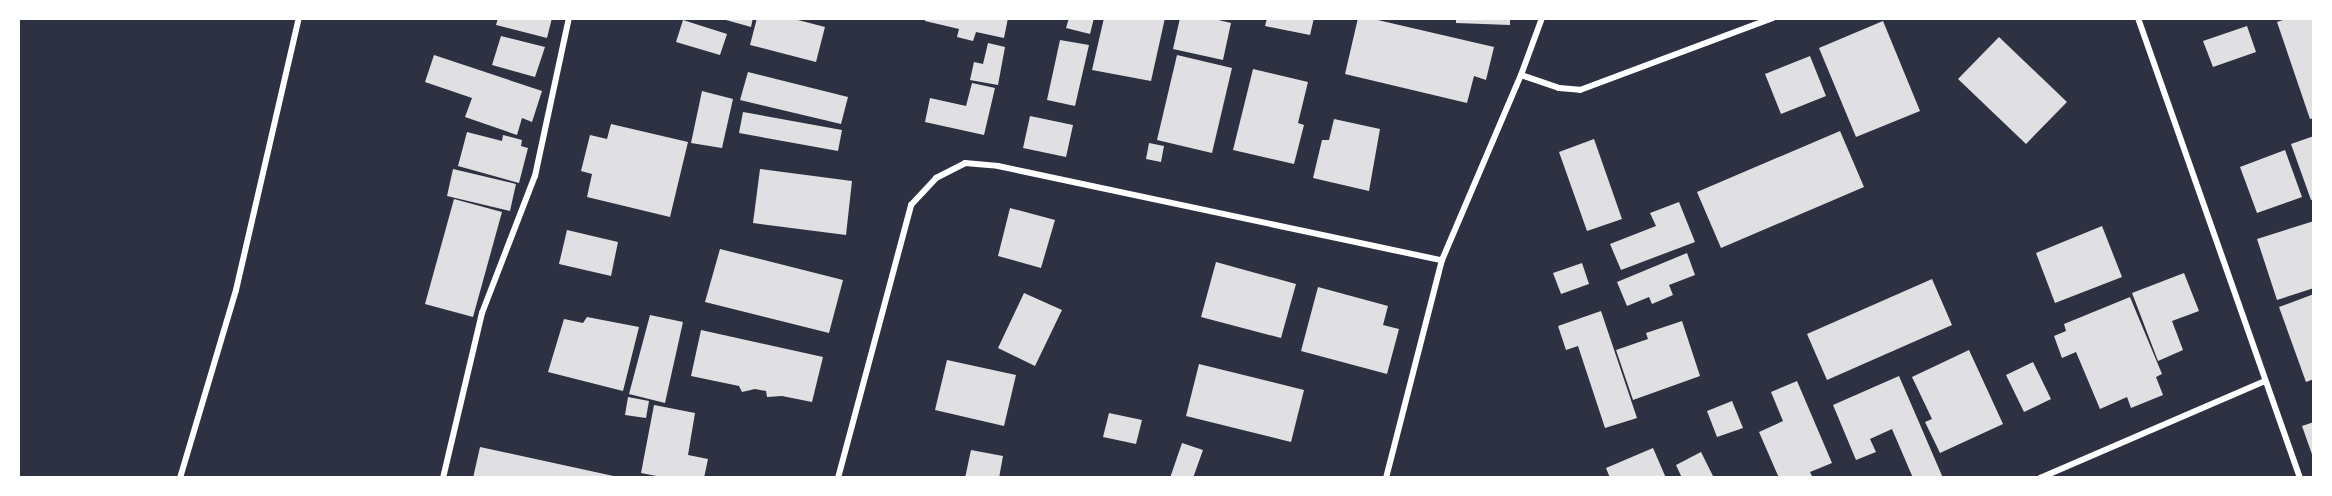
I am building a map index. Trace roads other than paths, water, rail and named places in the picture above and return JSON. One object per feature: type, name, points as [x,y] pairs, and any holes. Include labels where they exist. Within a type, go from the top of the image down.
[{"type":"street","points":[[180,478],[236,290],[299,18]]},
{"type":"street","points":[[443,478],[482,313],[535,176],[569,18]]},
{"type":"street","points":[[1386,478],[1442,260],[1521,75],[1542,18]]},
{"type":"street","points":[[1521,75],[1559,88],[1580,90],[1773,18]]},
{"type":"street","points":[[2138,18],[2300,478]]},
{"type":"street","points":[[838,478],[911,205],[936,178],[965,163],[998,166],[1442,260]]},
{"type":"street","points":[[2040,478],[2265,381]]}]
